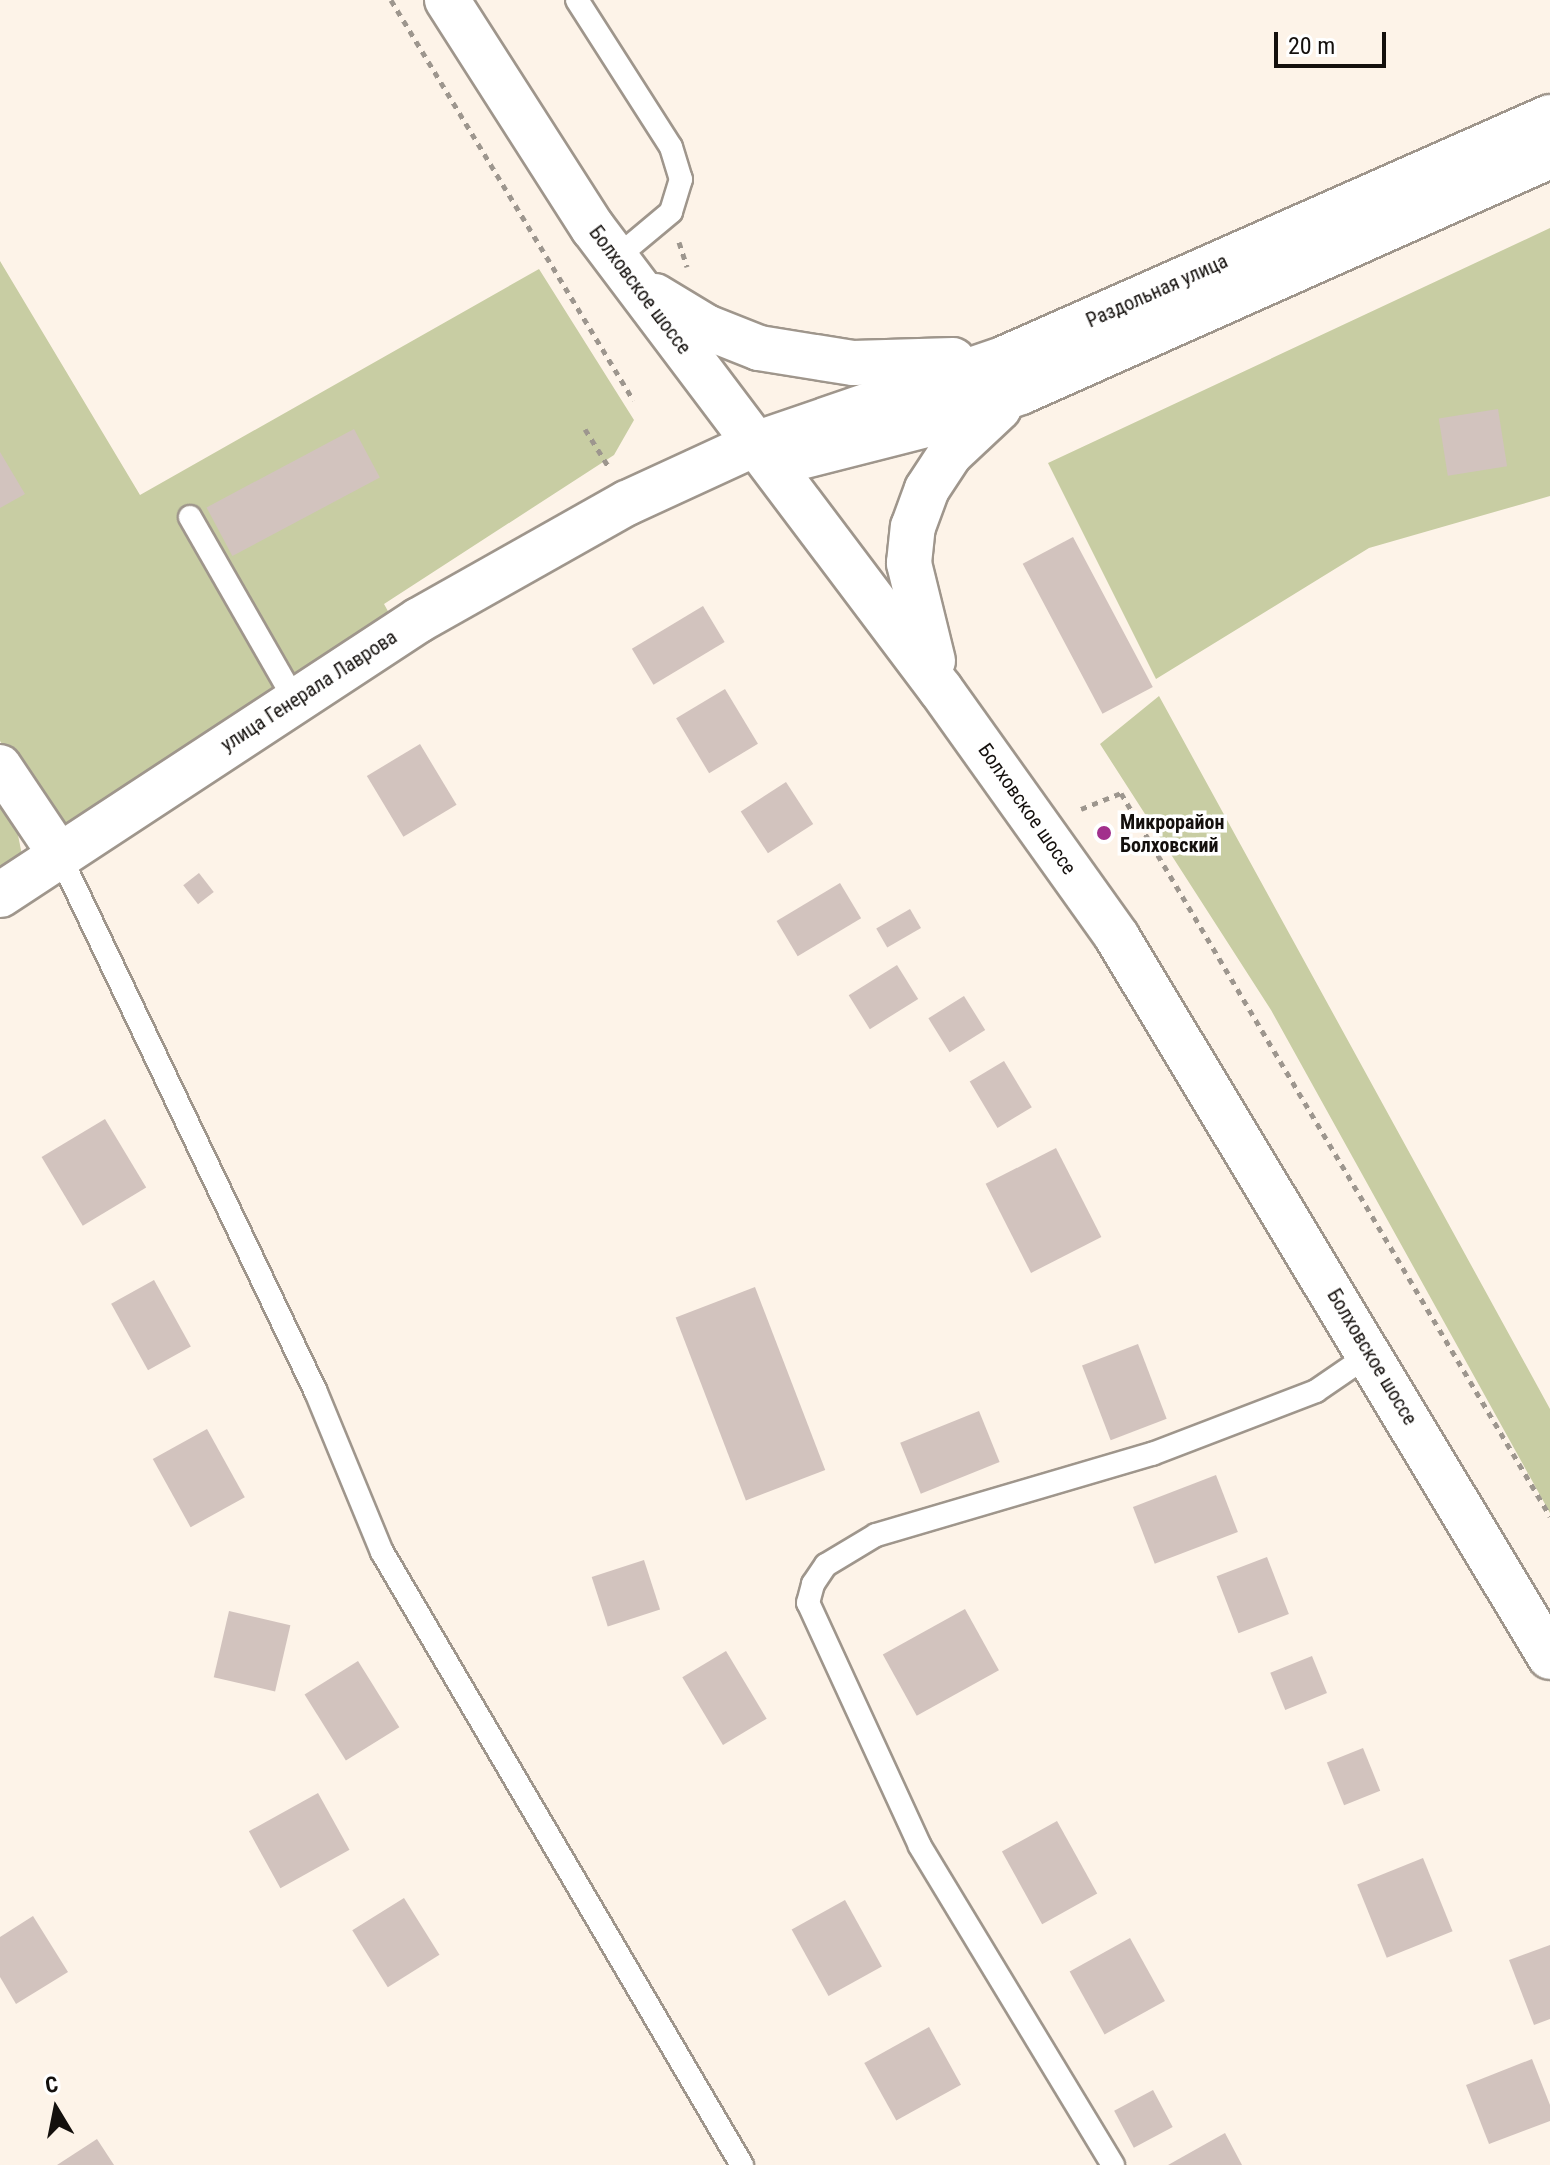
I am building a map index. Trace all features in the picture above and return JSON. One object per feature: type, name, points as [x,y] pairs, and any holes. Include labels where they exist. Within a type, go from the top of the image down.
[{"type":"main road","name":"Болховское шоссе","points":[[447,0],[544,157],[941,690],[1117,937],[1550,1657]]},
{"type":"main road","name":"Раздольная улица","points":[[1012,375],[1550,117]]},
{"type":"main road","name":"Раздольная улица","points":[[763,454],[1012,375],[1550,156]]},
{"type":"main road","points":[[626,271],[706,327],[759,348],[808,359],[1012,375],[980,422],[950,454],[927,489],[913,527],[909,563],[914,602],[941,690]]},
{"type":"main road","name":"улица Генерала Лаврова","points":[[0,895],[620,487],[763,454]]},
{"type":"street","points":[[0,766],[59,854]]},
{"type":"lane","points":[[577,0],[671,147],[681,179],[671,212],[626,271]]},
{"type":"lane","points":[[190,517],[295,700]]},
{"type":"lane","points":[[59,854],[316,1392],[382,1552],[742,2165]]},
{"type":"lane","points":[[1113,2165],[920,1846],[808,1603],[813,1584],[826,1565],[876,1535],[1152,1454],[1316,1391],[1370,1354]]},
{"type":"path","points":[[391,0],[633,400]]},
{"type":"path","points":[[585,429],[620,487]]},
{"type":"path","points":[[1081,809],[1121,793],[1550,1516]]},
{"type":"green space","points":[[1550,228],[1550,496],[1369,548],[1156,679],[1048,463]]},
{"type":"green space","points":[[0,261],[140,495],[539,269],[634,420],[614,455],[384,604],[389,613],[74,828],[46,813],[0,741]]},
{"type":"green space","points":[[1159,696],[1550,1409],[1550,1513],[1271,1010],[1100,744]]},
{"type":"green space","points":[[0,803],[17,830],[23,860],[0,876]]},
{"type":"building","points":[[1498,409],[1507,466],[1448,476],[1439,418]]},
{"type":"building","points":[[354,429],[380,478],[232,556],[207,507]]},
{"type":"building","points":[[0,452],[25,494],[0,508]]},
{"type":"building","points":[[1073,537],[1153,687],[1102,714],[1023,564]]},
{"type":"building","points":[[703,606],[725,642],[653,685],[632,649]]},
{"type":"building","points":[[725,689],[758,744],[709,773],[676,718]]},
{"type":"building","points":[[420,744],[457,805],[403,837],[367,776]]},
{"type":"building","points":[[786,782],[813,824],[768,853],[741,811]]},
{"type":"building","points":[[199,873],[214,892],[198,904],[183,885]]},
{"type":"building","points":[[840,883],[861,918],[798,956],[777,921]]},
{"type":"building","points":[[910,909],[921,928],[887,948],[876,928]]},
{"type":"building","points":[[897,965],[918,999],[870,1029],[849,995]]},
{"type":"building","points":[[964,996],[985,1030],[950,1052],[928,1018]]},
{"type":"building","points":[[1004,1061],[1032,1107],[998,1128],[970,1082]]},
{"type":"building","points":[[105,1119],[146,1188],[83,1226],[42,1157]]},
{"type":"building","points":[[1056,1148],[1101,1237],[1031,1273],[986,1184]]},
{"type":"building","points":[[154,1280],[191,1346],[148,1370],[111,1304]]},
{"type":"building","points":[[755,1287],[825,1470],[746,1500],[676,1317]]},
{"type":"building","points":[[1138,1344],[1167,1419],[1111,1440],[1082,1366]]},
{"type":"building","points":[[979,1411],[1000,1462],[921,1494],[900,1443]]},
{"type":"building","points":[[207,1429],[245,1497],[191,1527],[153,1459]]},
{"type":"building","points":[[1216,1475],[1238,1532],[1155,1564],[1133,1507]]},
{"type":"building","points":[[1267,1557],[1289,1614],[1238,1633],[1217,1576]]},
{"type":"building","points":[[644,1560],[660,1609],[608,1626],[592,1577]]},
{"type":"building","points":[[965,1609],[999,1670],[917,1716],[883,1655]]},
{"type":"building","points":[[229,1611],[290,1625],[275,1691],[214,1677]]},
{"type":"building","points":[[726,1651],[767,1719],[723,1745],[682,1677]]},
{"type":"building","points":[[1312,1656],[1327,1693],[1285,1710],[1270,1673]]},
{"type":"building","points":[[358,1661],[399,1727],[346,1761],[305,1694]]},
{"type":"building","points":[[1363,1748],[1380,1791],[1344,1805],[1327,1763]]},
{"type":"building","points":[[318,1793],[350,1850],[280,1888],[249,1831]]},
{"type":"building","points":[[1057,1821],[1097,1894],[1042,1924],[1002,1852]]},
{"type":"building","points":[[1423,1858],[1453,1931],[1387,1958],[1357,1885]]},
{"type":"building","points":[[404,1898],[440,1955],[388,1987],[352,1930]]},
{"type":"building","points":[[845,1900],[882,1966],[828,1996],[792,1930]]},
{"type":"building","points":[[33,1916],[68,1972],[16,2004],[0,1977],[0,1937]]},
{"type":"building","points":[[1130,1938],[1165,2001],[1105,2034],[1070,1971]]},
{"type":"building","points":[[1550,1945],[1550,2019],[1534,2025],[1509,1960]]},
{"type":"building","points":[[929,2027],[961,2085],[896,2121],[864,2063]]},
{"type":"building","points":[[1532,2059],[1550,2105],[1550,2121],[1489,2144],[1466,2085]]},
{"type":"building","points":[[1153,2090],[1173,2127],[1134,2148],[1114,2111]]},
{"type":"building","points":[[1225,2133],[1242,2165],[1168,2165]]},
{"type":"building","points":[[97,2139],[114,2165],[57,2165]]},
{"type":"place","name":"Микрорайон Болховский","points":[[1104,833]]}]
